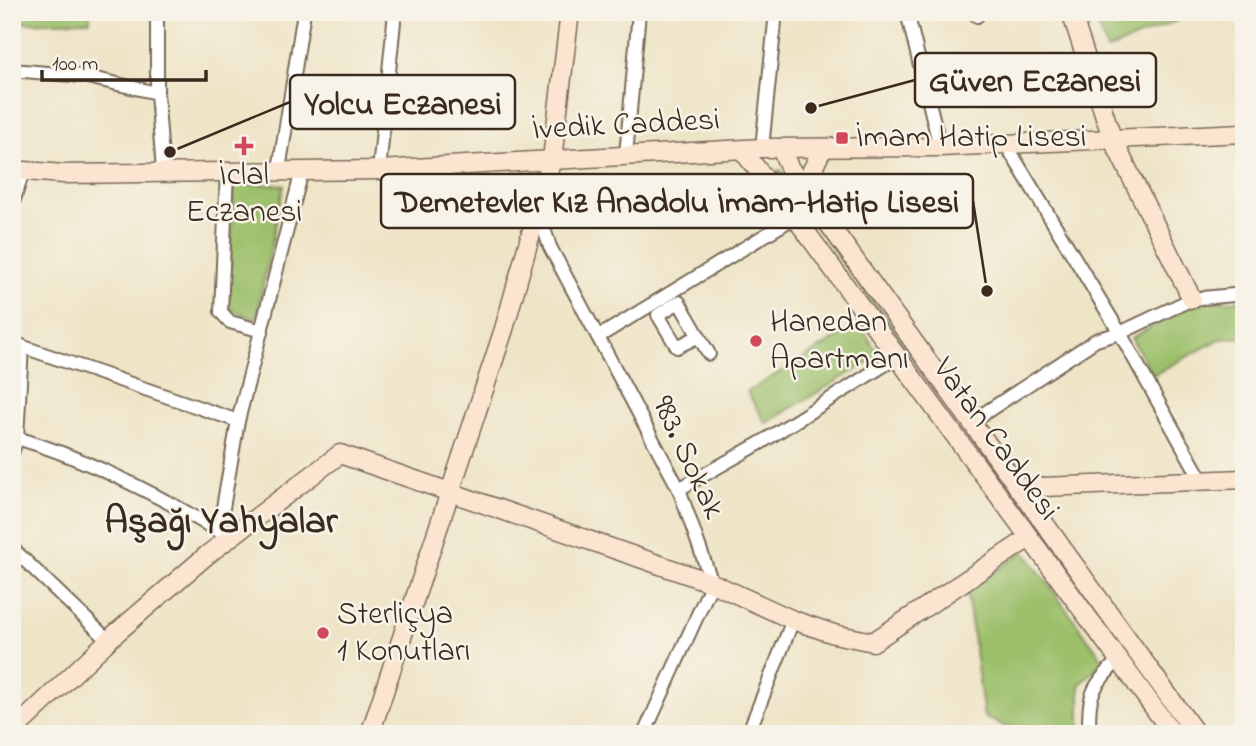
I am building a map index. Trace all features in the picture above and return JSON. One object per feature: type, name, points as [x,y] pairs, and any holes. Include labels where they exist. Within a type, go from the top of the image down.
[{"type":"main road","points":[[370,734],[504,329],[552,159],[570,12]]},
{"type":"main road","points":[[1073,18],[1112,138],[1192,299]]},
{"type":"main road","name":"İvedik Caddesi","points":[[18,170],[64,174],[379,170],[761,148],[940,147],[1244,133]]},
{"type":"main road","name":"Vatan Caddesi","points":[[781,148],[789,167],[803,188],[1196,734]]},
{"type":"main road","points":[[803,188],[822,148]]},
{"type":"main road","name":"Vatan Caddesi","points":[[741,150],[795,217],[1173,734]]},
{"type":"main road","points":[[15,724],[224,534],[340,454],[712,583],[793,620],[834,634],[873,642],[1030,538]]},
{"type":"main road","points":[[1018,488],[1244,479]]},
{"type":"street","points":[[157,12],[157,93],[163,171]]},
{"type":"street","points":[[279,170],[304,12]]},
{"type":"street","points":[[379,170],[395,12]]},
{"type":"street","points":[[626,155],[639,12]]},
{"type":"street","points":[[761,148],[776,12]]},
{"type":"street","points":[[907,12],[940,147]]},
{"type":"street","points":[[1073,18],[1101,12]]},
{"type":"street","points":[[12,70],[83,76],[157,93]]},
{"type":"street","points":[[1005,143],[1120,333],[1202,481]]},
{"type":"street","points":[[12,206],[18,170]]},
{"type":"street","points":[[227,170],[221,313],[230,322],[262,331]]},
{"type":"street","points":[[17,438],[53,448],[156,493],[224,534],[237,421],[302,171]]},
{"type":"street","name":"983. Sokak","points":[[537,210],[550,247],[679,489],[712,583]]},
{"type":"street","points":[[598,337],[795,217]]},
{"type":"street","points":[[971,422],[1086,346],[1192,299],[1244,294]]},
{"type":"street","points":[[699,336],[709,354]]},
{"type":"street","points":[[12,453],[17,438],[17,345],[237,421]]},
{"type":"street","points":[[679,489],[762,442],[897,357]]},
{"type":"street","points":[[12,548],[108,640]]},
{"type":"street","points":[[644,734],[712,583]]},
{"type":"street","points":[[748,734],[793,620]]},
{"type":"street","points":[[1089,734],[1089,705],[1094,686],[1118,660]]},
{"type":"green space","points":[[12,12],[90,12],[90,21],[12,23]]},
{"type":"green space","points":[[1124,12],[1197,12],[1107,50],[1097,24]]},
{"type":"green space","points":[[781,170],[1185,734],[776,173]]},
{"type":"green space","points":[[234,184],[284,185],[256,319],[228,309]]},
{"type":"green space","points":[[1244,300],[1244,337],[1220,339],[1153,375],[1131,338],[1186,308],[1204,302]]},
{"type":"green space","points":[[860,324],[879,356],[766,423],[747,392]]},
{"type":"green space","points":[[1024,551],[1104,661],[1080,684],[1080,734],[1023,734],[984,717],[967,592]]},
{"type":"place","name":"Güven Eczanesi","points":[[811,108]]},
{"type":"place","name":"İmam Hatip Lisesi","points":[[842,138]]},
{"type":"place","name":"İclal Eczanesi","points":[[244,146]]},
{"type":"place","name":"Yolcu Eczanesi","points":[[170,152]]},
{"type":"place","name":"Demetevler Kız Anadolu İmam-Hatip Lisesi","points":[[987,291]]},
{"type":"place","name":"Hanedan Apartmanı","points":[[756,341]]},
{"type":"place","name":"Sterliçya 1 Konutları","points":[[323,633]]},
{"type":"district","name":"Aşağı Yahyalar","points":[[221,523]]}]
